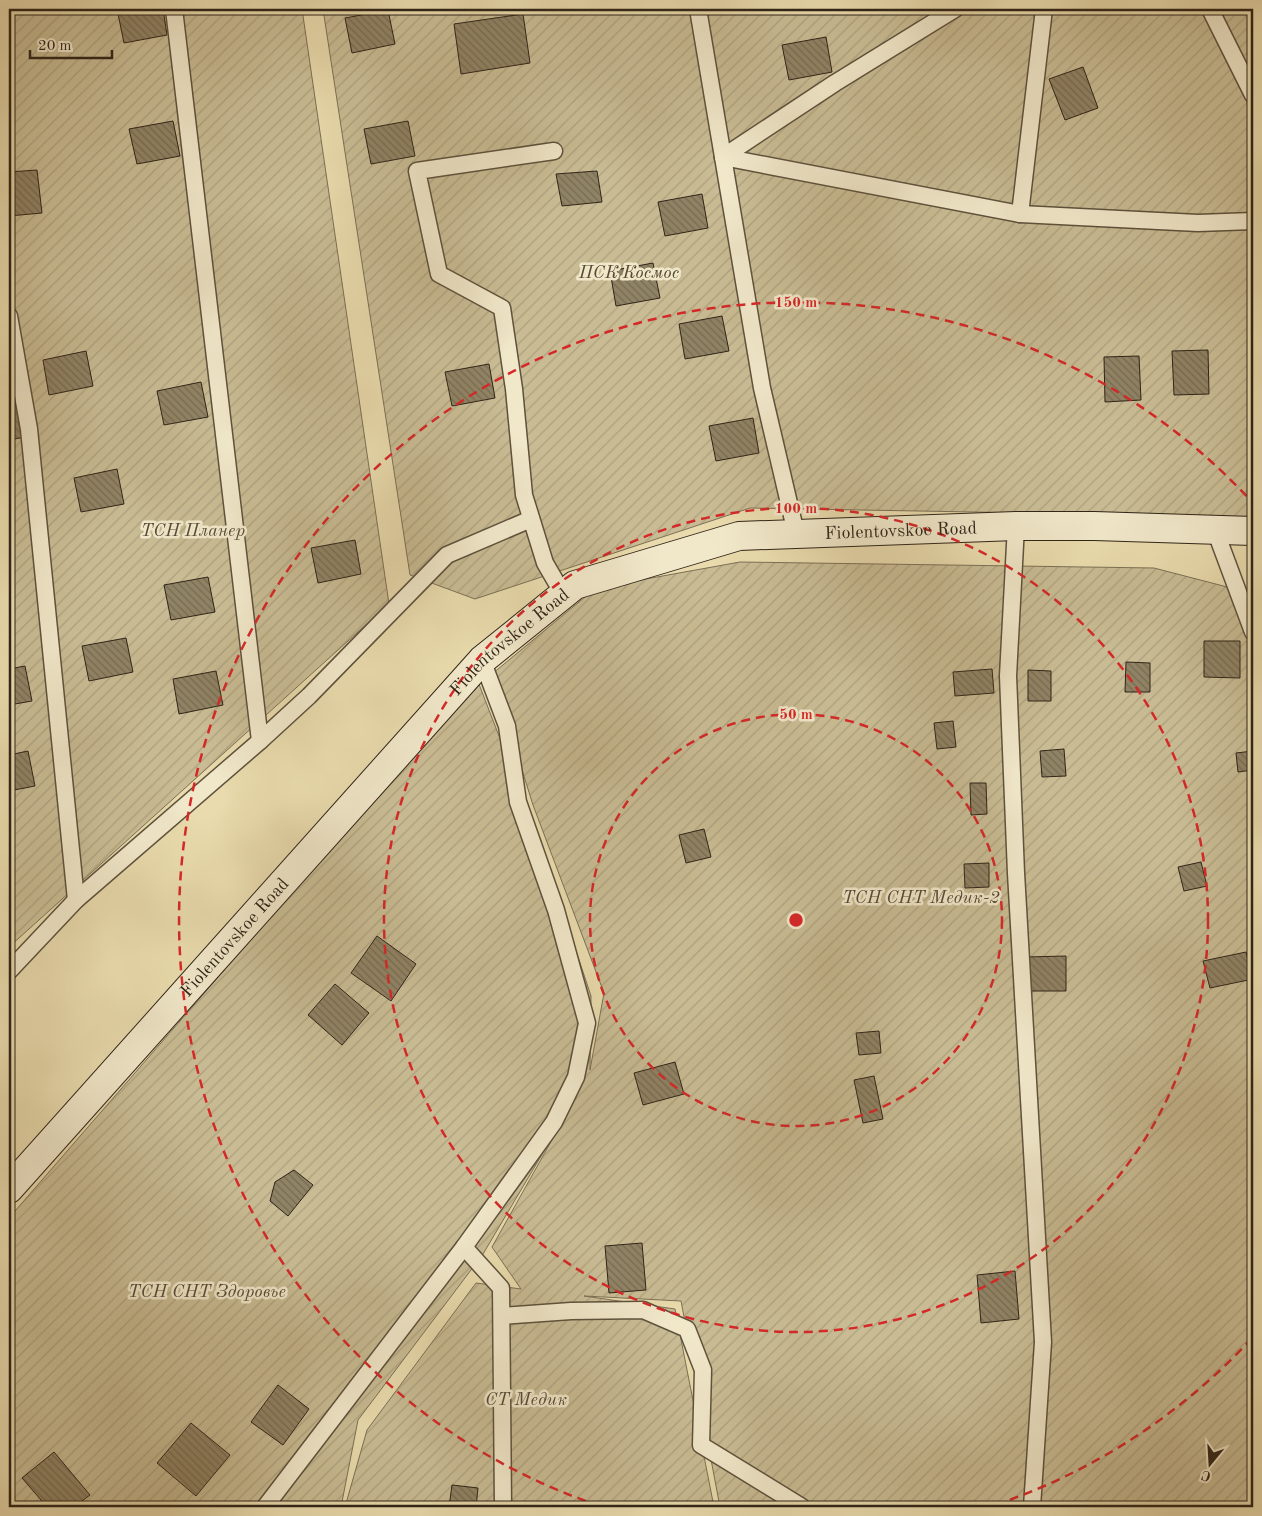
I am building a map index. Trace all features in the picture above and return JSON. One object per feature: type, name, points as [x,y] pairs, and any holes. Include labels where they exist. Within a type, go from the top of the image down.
[{"type":"main road","name":"Fiolentovskoe Road","points":[[9,1189],[482,660],[575,585],[739,536],[1016,526],[1094,526],[1253,531]]},
{"type":"lane","points":[[174,9],[260,741]]},
{"type":"lane","points":[[698,9],[762,388],[796,533]]},
{"type":"lane","points":[[723,157],[835,83],[955,9]]},
{"type":"lane","points":[[1020,214],[1044,9]]},
{"type":"lane","points":[[1210,9],[1253,95]]},
{"type":"lane","points":[[554,151],[417,172],[439,274],[502,308],[514,389],[524,495],[545,563],[563,594]]},
{"type":"lane","points":[[723,157],[1020,214],[1198,223],[1253,221]]},
{"type":"lane","points":[[9,316],[29,430],[76,900]]},
{"type":"lane","points":[[9,971],[76,900],[260,741],[309,696],[447,555],[532,520]]},
{"type":"lane","points":[[1016,526],[1008,676],[1017,883],[1043,1342],[1032,1507]]},
{"type":"lane","points":[[1215,530],[1253,632]]},
{"type":"lane","points":[[265,1507],[464,1247],[554,1122],[576,1077],[587,1023],[556,910],[518,802],[507,726],[482,660]]},
{"type":"lane","points":[[464,1247],[501,1288],[503,1507]]},
{"type":"lane","points":[[502,1316],[571,1311],[643,1310],[687,1329],[703,1370],[700,1445],[802,1507]]},
{"type":"green space","name":"ТСН Планер","points":[[9,9],[302,9],[389,604],[9,947]]},
{"type":"green space","name":"ПСК Космос","points":[[323,9],[1253,9],[1253,517],[750,508],[475,599],[410,575]]},
{"type":"green space","name":"ТСН СНТ Медик-2","points":[[740,562],[1154,568],[1235,589],[1253,624],[1253,1507],[720,1507],[681,1301],[584,1296],[675,1309],[714,1507],[345,1507],[367,1430],[476,1283],[521,1289],[492,1247],[572,1104],[483,1254],[358,1420],[341,1507],[9,1507],[9,1218],[477,679],[541,845],[591,996],[590,1070],[604,993],[533,805],[492,674],[596,588]]},
{"type":"building","points":[[117,9],[163,9],[167,35],[124,43]]},
{"type":"building","points":[[428,9],[445,9],[429,12]]},
{"type":"building","points":[[388,10],[395,44],[352,53],[345,18]]},
{"type":"building","points":[[523,14],[530,63],[461,74],[454,24]]},
{"type":"building","points":[[826,37],[832,72],[789,80],[782,45]]},
{"type":"building","points":[[1083,67],[1098,108],[1065,120],[1049,79]]},
{"type":"building","points":[[173,121],[180,156],[137,164],[129,129]]},
{"type":"building","points":[[408,121],[415,156],[371,164],[364,129]]},
{"type":"building","points":[[37,170],[42,213],[9,216],[9,172]]},
{"type":"building","points":[[597,171],[602,202],[562,206],[556,174]]},
{"type":"building","points":[[702,194],[708,228],[665,236],[658,202]]},
{"type":"building","points":[[653,263],[660,298],[616,306],[610,271]]},
{"type":"building","points":[[722,316],[729,351],[685,359],[679,324]]},
{"type":"building","points":[[1208,350],[1209,394],[1174,395],[1172,351]]},
{"type":"building","points":[[86,351],[93,386],[49,395],[43,360]]},
{"type":"building","points":[[1139,356],[1141,400],[1105,402],[1104,357]]},
{"type":"building","points":[[489,364],[495,398],[452,406],[445,372]]},
{"type":"building","points":[[201,382],[208,417],[164,425],[157,391]]},
{"type":"building","points":[[18,402],[25,437],[9,440],[9,404]]},
{"type":"building","points":[[753,418],[759,453],[716,461],[709,426]]},
{"type":"building","points":[[117,469],[124,504],[81,512],[74,478]]},
{"type":"building","points":[[355,540],[361,574],[318,583],[311,548]]},
{"type":"building","points":[[208,577],[215,612],[171,620],[164,585]]},
{"type":"building","points":[[126,638],[133,672],[89,681],[82,646]]},
{"type":"building","points":[[1204,641],[1240,641],[1240,678],[1204,677]]},
{"type":"building","points":[[1126,662],[1150,663],[1150,692],[1125,692]]},
{"type":"building","points":[[25,666],[32,701],[9,705],[9,669]]},
{"type":"building","points":[[992,669],[994,693],[955,696],[953,672]]},
{"type":"building","points":[[1028,670],[1051,671],[1051,701],[1028,701]]},
{"type":"building","points":[[216,671],[223,705],[179,714],[173,679]]},
{"type":"building","points":[[953,721],[956,747],[937,749],[934,723]]},
{"type":"building","points":[[1064,749],[1066,776],[1042,777],[1040,751]]},
{"type":"building","points":[[28,751],[35,786],[9,791],[9,755]]},
{"type":"building","points":[[1253,751],[1253,770],[1238,772],[1236,753]]},
{"type":"building","points":[[970,783],[986,783],[987,814],[971,815]]},
{"type":"building","points":[[704,829],[711,857],[686,863],[679,835]]},
{"type":"building","points":[[1201,862],[1207,886],[1184,891],[1178,867]]},
{"type":"building","points":[[989,863],[989,887],[965,888],[964,864]]},
{"type":"building","points":[[377,936],[416,964],[391,1001],[351,973]]},
{"type":"building","points":[[1246,952],[1253,979],[1210,988],[1203,961]]},
{"type":"building","points":[[1066,956],[1066,991],[1026,991],[1025,957]]},
{"type":"building","points":[[335,984],[369,1013],[342,1045],[308,1015]]},
{"type":"building","points":[[879,1031],[881,1053],[859,1055],[856,1033]]},
{"type":"building","points":[[675,1062],[684,1094],[643,1105],[634,1073]]},
{"type":"building","points":[[874,1076],[883,1119],[863,1123],[854,1080]]},
{"type":"building","points":[[294,1170],[313,1185],[288,1216],[270,1201],[275,1182]]},
{"type":"building","points":[[642,1243],[646,1290],[609,1293],[605,1246]]},
{"type":"building","points":[[1015,1271],[1019,1319],[981,1323],[977,1275]]},
{"type":"building","points":[[278,1385],[309,1409],[283,1445],[251,1422]]},
{"type":"building","points":[[191,1423],[230,1455],[196,1496],[157,1463]]},
{"type":"building","points":[[54,1452],[90,1495],[74,1507],[47,1507],[22,1478]]},
{"type":"building","points":[[452,1485],[478,1488],[476,1507],[449,1507]]},
{"type":"park label","name":"ТСН СНТ Здоровье","points":[[207,1291]]},
{"type":"park label","name":"СТ Медик","points":[[526,1399]]}]
